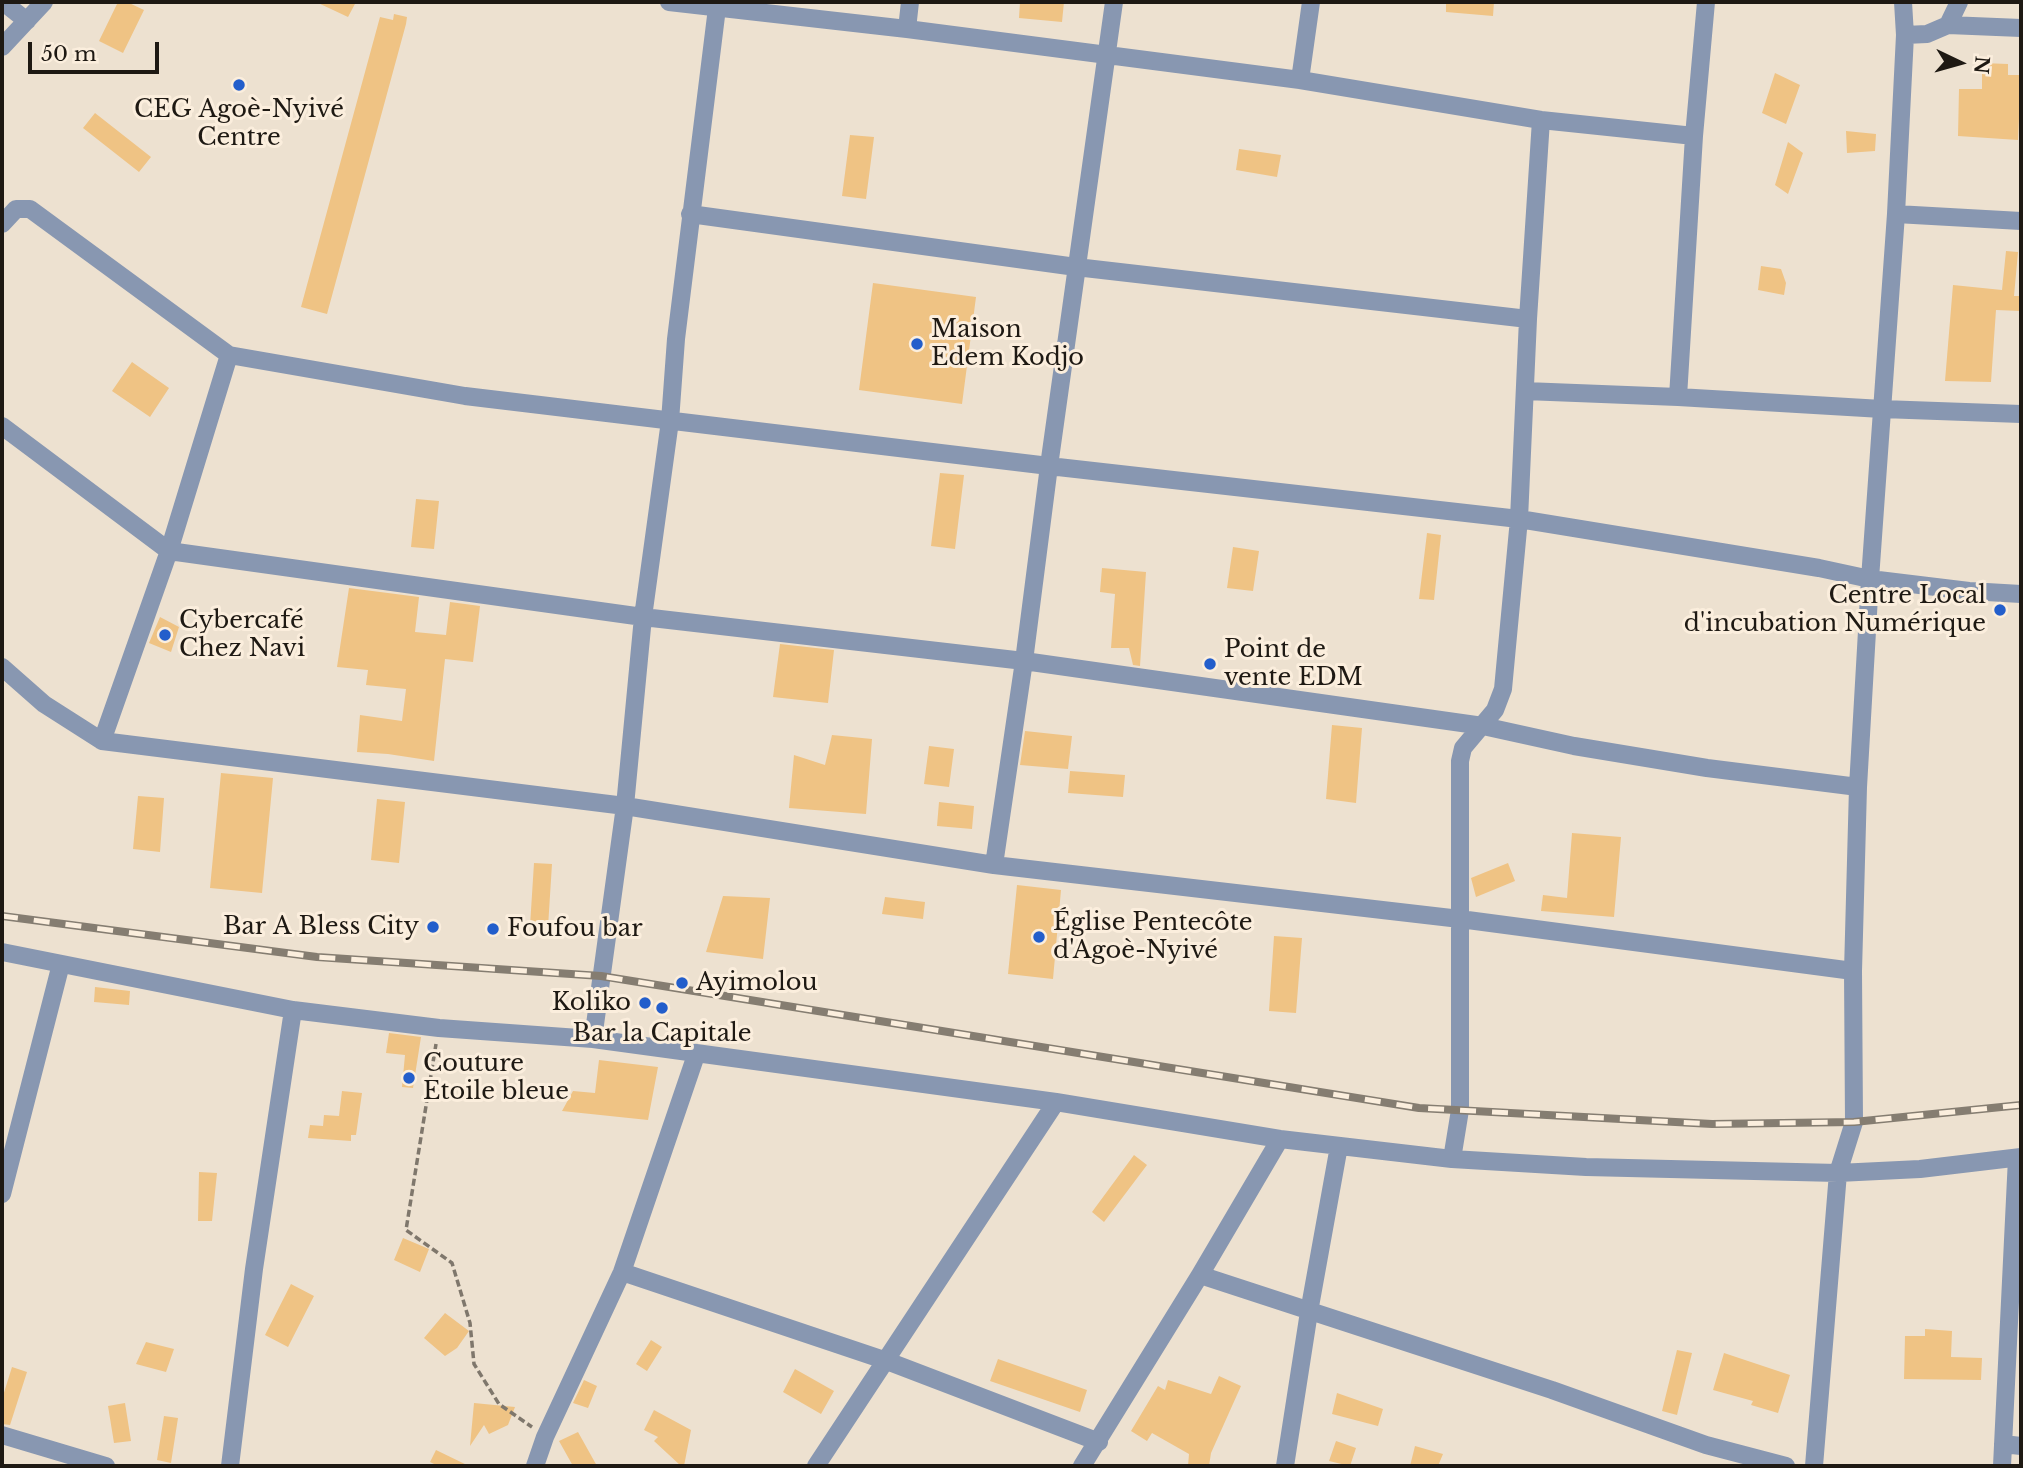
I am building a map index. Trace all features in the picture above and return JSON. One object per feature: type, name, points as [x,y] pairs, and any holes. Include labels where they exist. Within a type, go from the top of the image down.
[{"type":"street","points":[[3,2],[27,22]]},
{"type":"street","points":[[2,47],[44,2]]},
{"type":"street","points":[[669,2],[907,29],[1300,80],[1541,120],[1694,136]]},
{"type":"street","points":[[907,29],[910,2]]},
{"type":"street","points":[[993,865],[1024,661],[1114,2]]},
{"type":"street","points":[[1300,80],[1311,2]]},
{"type":"street","points":[[1678,397],[1694,136],[1706,2]]},
{"type":"street","points":[[1814,1466],[1838,1173],[1854,1122],[1853,971],[1858,787],[1896,214],[1905,35],[1903,2]]},
{"type":"street","points":[[1948,25],[1959,2]]},
{"type":"street","points":[[593,1039],[625,806],[643,617],[670,421],[690,214],[717,8]]},
{"type":"street","points":[[1905,35],[1927,34],[1948,25],[2021,28]]},
{"type":"street","points":[[1452,1159],[1460,1110],[1460,761],[1463,748],[1494,710],[1503,689],[1519,519],[1541,120]]},
{"type":"street","points":[[2,224],[16,209],[30,209],[229,355],[466,396],[1519,519],[1819,568],[1870,579],[1969,591],[2021,594]]},
{"type":"street","points":[[690,214],[1076,267],[1528,319]]},
{"type":"street","points":[[1896,214],[2021,220]]},
{"type":"street","points":[[102,741],[169,551],[229,355]]},
{"type":"street","points":[[1525,391],[2021,414]]},
{"type":"street","points":[[2,426],[169,551],[643,617],[1024,661],[1483,726],[1574,746],[1858,787]]},
{"type":"street","points":[[2,667],[44,704],[102,741],[625,806],[993,865],[1460,919],[1853,971]]},
{"type":"street","points":[[2,952],[293,1010],[439,1028],[593,1039],[1056,1102],[1280,1139],[1452,1159],[1587,1167],[1838,1173],[1920,1170],[2019,1157],[2012,1445],[2002,1466]]},
{"type":"street","points":[[2,1194],[61,964]]},
{"type":"street","points":[[230,1466],[254,1269],[293,1010]]},
{"type":"street","points":[[535,1466],[545,1437],[622,1272],[696,1055]]},
{"type":"street","points":[[816,1466],[1056,1102]]},
{"type":"street","points":[[1082,1466],[1280,1139]]},
{"type":"street","points":[[1285,1466],[1339,1146]]},
{"type":"street","points":[[622,1272],[887,1361],[1099,1441]]},
{"type":"street","points":[[1200,1275],[1552,1390],[1706,1445],[1786,1466]]},
{"type":"street","points":[[2,1435],[78,1462],[106,1466]]},
{"type":"path","points":[[439,1028],[406,1230],[452,1263],[470,1323],[474,1364],[499,1404],[545,1437]]},
{"type":"building","points":[[118,2],[127,2],[144,10],[123,53],[99,41]]},
{"type":"building","points":[[316,2],[356,2],[348,17]]},
{"type":"building","points":[[1020,2],[1064,2],[1062,22],[1019,18]]},
{"type":"building","points":[[1446,2],[1494,2],[1493,16],[1446,12]]},
{"type":"building","points":[[394,14],[407,17],[406,24],[327,314],[301,307],[380,17],[393,20]]},
{"type":"building","points":[[1982,63],[2008,64],[2008,75],[2021,75],[2018,140],[1958,136],[1959,89],[1982,89]]},
{"type":"building","points":[[1775,73],[1800,85],[1786,124],[1762,113]]},
{"type":"building","points":[[95,113],[151,157],[139,172],[83,128]]},
{"type":"building","points":[[1846,131],[1876,134],[1875,151],[1847,153]]},
{"type":"building","points":[[850,135],[874,137],[866,199],[842,196]]},
{"type":"building","points":[[1788,142],[1803,153],[1788,194],[1775,185]]},
{"type":"building","points":[[1239,149],[1281,155],[1277,177],[1236,170]]},
{"type":"building","points":[[2006,251],[2018,252],[2014,296],[2021,296],[2021,311],[1996,310],[1991,382],[1945,381],[1953,285],[2002,290]]},
{"type":"building","points":[[1761,266],[1781,269],[1786,283],[1784,295],[1758,290]]},
{"type":"building","name":"Maison Edem Kodjo","points":[[873,283],[976,297],[962,404],[859,390]]},
{"type":"building","points":[[132,362],[169,388],[150,417],[112,391]]},
{"type":"building","points":[[940,473],[964,475],[955,549],[931,546]]},
{"type":"building","points":[[416,499],[439,501],[434,549],[411,547]]},
{"type":"building","points":[[1427,533],[1441,535],[1434,600],[1419,599]]},
{"type":"building","points":[[1233,547],[1259,551],[1253,591],[1227,588]]},
{"type":"building","points":[[1102,568],[1146,572],[1140,666],[1133,665],[1129,648],[1111,648],[1115,594],[1100,592]]},
{"type":"building","points":[[349,588],[419,597],[415,632],[446,635],[450,602],[480,606],[473,662],[445,659],[434,761],[357,752],[360,715],[402,721],[406,689],[366,685],[368,670],[337,667]]},
{"type":"building","name":"Cybercafé Chez Navi","points":[[160,617],[179,627],[171,652],[149,643]]},
{"type":"building","points":[[780,644],[834,650],[828,703],[773,697]]},
{"type":"building","points":[[1332,725],[1362,728],[1356,803],[1326,799]]},
{"type":"building","points":[[1025,731],[1072,736],[1068,769],[1020,765]]},
{"type":"building","points":[[832,735],[872,739],[866,814],[789,808],[794,755],[825,765]]},
{"type":"building","points":[[929,746],[954,749],[949,787],[924,784]]},
{"type":"building","points":[[1070,771],[1125,775],[1123,797],[1068,793]]},
{"type":"building","points":[[221,773],[273,778],[262,893],[210,888]]},
{"type":"building","points":[[138,796],[164,798],[160,852],[133,849]]},
{"type":"building","points":[[377,799],[405,802],[399,863],[371,860]]},
{"type":"building","points":[[939,802],[974,806],[972,829],[937,826]]},
{"type":"building","points":[[1572,833],[1621,837],[1614,917],[1541,911],[1543,895],[1567,898]]},
{"type":"building","points":[[534,863],[552,864],[548,927],[530,926]]},
{"type":"building","points":[[1508,863],[1515,881],[1476,897],[1471,878]]},
{"type":"building","points":[[1017,885],[1061,890],[1053,979],[1008,974]]},
{"type":"building","points":[[723,896],[770,898],[763,959],[706,952]]},
{"type":"building","points":[[885,897],[925,902],[923,919],[882,914]]},
{"type":"building","points":[[1274,936],[1302,938],[1296,1013],[1269,1011]]},
{"type":"building","points":[[95,987],[130,991],[129,1005],[94,1002]]},
{"type":"building","points":[[389,1033],[421,1037],[413,1088],[402,1087],[405,1055],[386,1053]]},
{"type":"building","points":[[599,1060],[658,1067],[648,1120],[562,1111],[573,1091],[595,1093]]},
{"type":"building","points":[[342,1091],[362,1093],[356,1135],[351,1135],[351,1141],[308,1138],[310,1125],[323,1126],[324,1115],[339,1116]]},
{"type":"building","points":[[1134,1155],[1147,1165],[1104,1222],[1092,1212]]},
{"type":"building","points":[[199,1172],[217,1173],[212,1221],[198,1221]]},
{"type":"building","points":[[403,1238],[429,1249],[420,1272],[394,1260]]},
{"type":"building","points":[[291,1284],[314,1296],[288,1347],[265,1335]]},
{"type":"building","points":[[445,1313],[469,1331],[457,1348],[445,1356],[424,1338]]},
{"type":"building","points":[[1925,1329],[1952,1331],[1951,1357],[1982,1358],[1981,1380],[1904,1379],[1905,1336],[1925,1336]]},
{"type":"building","points":[[651,1340],[662,1347],[647,1371],[636,1364]]},
{"type":"building","points":[[146,1342],[174,1349],[166,1372],[136,1364]]},
{"type":"building","points":[[1677,1350],[1692,1353],[1677,1415],[1662,1411]]},
{"type":"building","points":[[1724,1353],[1790,1375],[1778,1413],[1751,1405],[1753,1401],[1713,1390]]},
{"type":"building","points":[[998,1359],[1087,1390],[1080,1412],[990,1381]]},
{"type":"building","points":[[12,1367],[27,1372],[10,1425],[2,1424],[2,1399]]},
{"type":"building","points":[[795,1369],[834,1391],[821,1414],[783,1392]]},
{"type":"building","points":[[1219,1376],[1241,1386],[1211,1453],[1209,1466],[1188,1466],[1189,1454],[1152,1433],[1147,1441],[1131,1431],[1158,1386],[1165,1390],[1168,1380],[1211,1394]]},
{"type":"building","points":[[584,1380],[597,1386],[588,1408],[573,1403]]},
{"type":"building","points":[[1337,1393],[1383,1409],[1378,1426],[1332,1414]]},
{"type":"building","points":[[125,1403],[131,1441],[114,1443],[108,1406]]},
{"type":"building","points":[[474,1403],[515,1407],[508,1425],[489,1434],[484,1425],[470,1446]]},
{"type":"building","points":[[654,1410],[691,1430],[684,1466],[654,1441],[658,1437],[644,1430]]},
{"type":"building","points":[[164,1416],[178,1418],[171,1463],[157,1460]]},
{"type":"building","points":[[578,1432],[597,1466],[573,1466],[559,1441]]},
{"type":"building","points":[[1336,1441],[1356,1448],[1350,1466],[1329,1461]]},
{"type":"building","points":[[1415,1446],[1443,1454],[1438,1466],[1410,1466]]},
{"type":"building","points":[[436,1450],[469,1466],[438,1466],[430,1462]]},
{"type":"railway","points":[[2,916],[317,957],[601,976],[1419,1108],[1712,1124],[1854,1122],[2021,1105]]},
{"type":"place","name":"CEG Agoè-Nyivé Centre","points":[[239,85]]},
{"type":"place","name":"Maison Edem Kodjo","points":[[917,344]]},
{"type":"place","name":"Centre Local d'incubation Numérique","points":[[2000,610]]},
{"type":"place","name":"Cybercafé Chez Navi","points":[[165,635]]},
{"type":"place","name":"Point de vente EDM","points":[[1210,664]]},
{"type":"place","name":"Bar A Bless City","points":[[433,927]]},
{"type":"place","name":"Foufou bar","points":[[493,929]]},
{"type":"place","name":"Église Pentecôte d'Agoè-Nyivé","points":[[1039,937]]},
{"type":"place","name":"Ayimolou","points":[[682,983]]},
{"type":"place","name":"Koliko","points":[[645,1003]]},
{"type":"place","name":"Bar la Capitale","points":[[662,1008]]},
{"type":"place","name":"Couture Etoile bleue","points":[[409,1078]]}]
